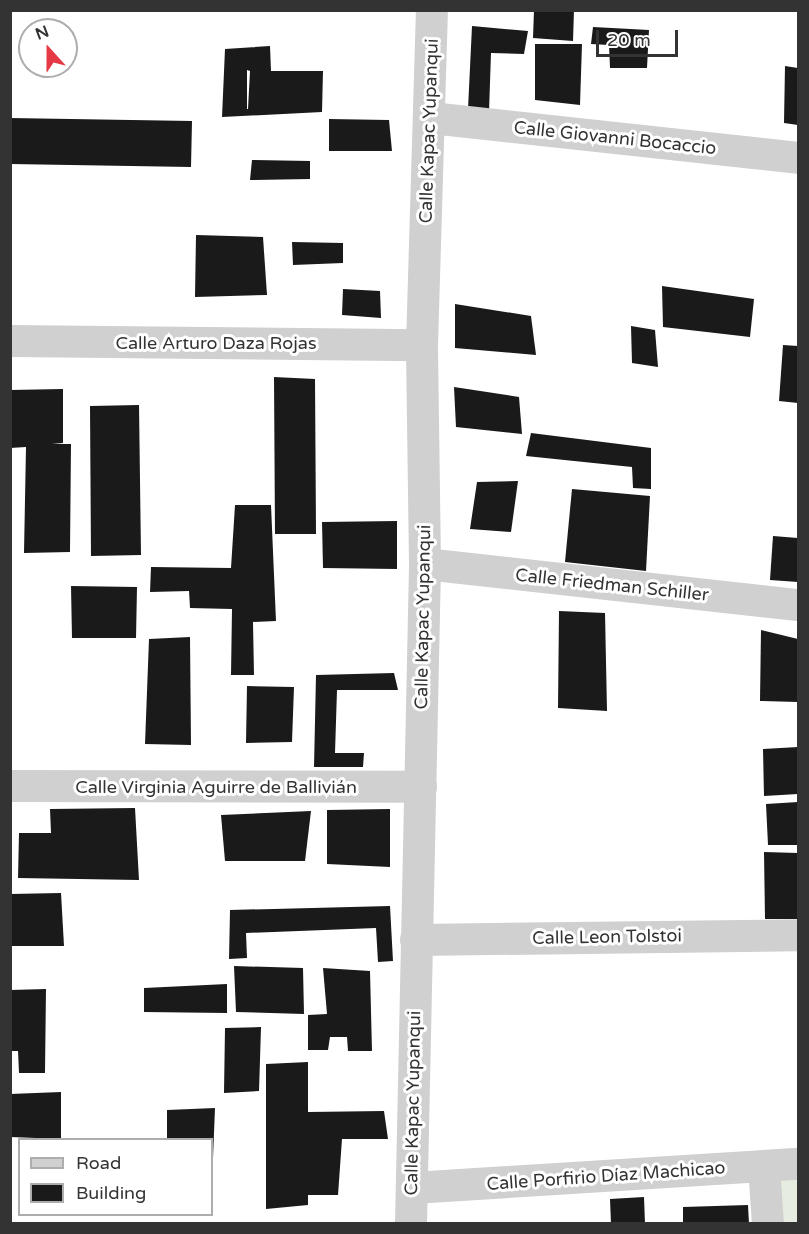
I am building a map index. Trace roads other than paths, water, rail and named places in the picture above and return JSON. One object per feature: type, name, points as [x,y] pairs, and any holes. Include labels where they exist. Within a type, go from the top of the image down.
[{"type":"street","name":"Calle Kapac Yupanqui","points":[[411,1224],[425,564],[422,345],[432,10]]},
{"type":"street","name":"Calle Giovanni Bocaccio","points":[[430,118],[798,158]]},
{"type":"street","name":"Calle Arturo Daza Rojas","points":[[10,341],[422,345]]},
{"type":"street","name":"Calle Friedman Schiller","points":[[425,564],[798,605]]},
{"type":"street","name":"Calle Virginia Aguirre de Ballivián","points":[[10,786],[421,788]]},
{"type":"street","name":"Calle Leon Tolstoi","points":[[416,940],[798,935]]},
{"type":"street","name":"Calle Porfirio Díaz Machicao","points":[[412,1188],[798,1164]]},
{"type":"street","points":[[764,1166],[768,1224]]}]
